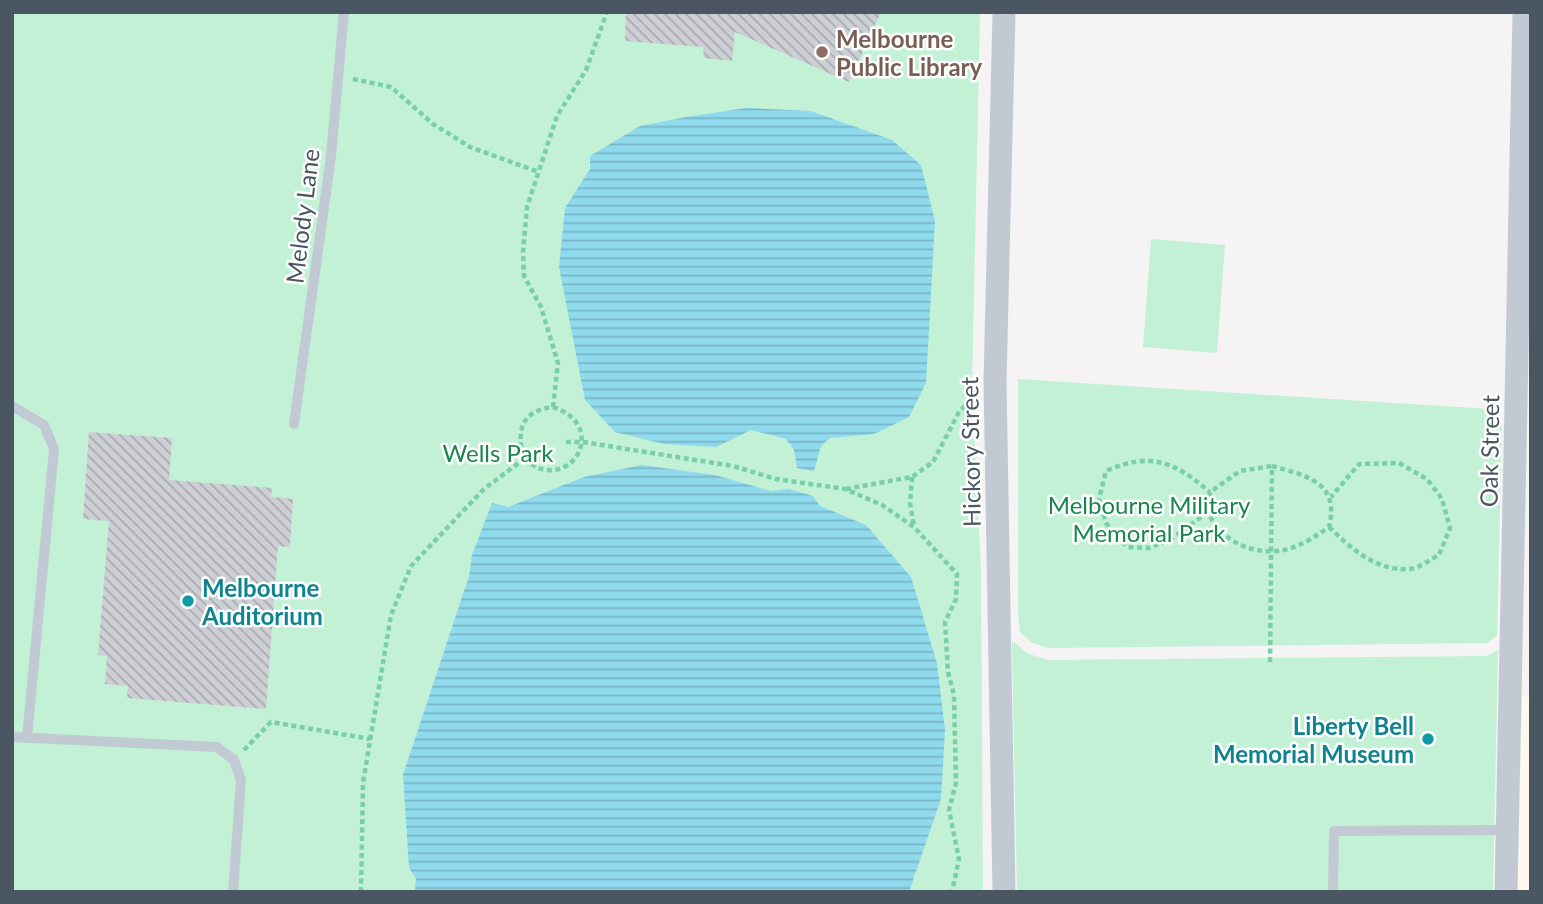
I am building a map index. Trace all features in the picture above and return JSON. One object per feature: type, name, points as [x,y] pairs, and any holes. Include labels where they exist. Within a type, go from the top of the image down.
[{"type":"street","name":"Hickory Street","points":[[1004,12],[995,382],[1004,892]]},
{"type":"street","name":"Oak Street","points":[[1506,892],[1524,12]]},
{"type":"lane","name":"Melody Lane","points":[[294,424],[331,156],[344,12]]},
{"type":"lane","points":[[12,406],[44,425],[54,449],[27,738]]},
{"type":"lane","points":[[12,737],[217,747],[234,760],[241,780],[233,892]]},
{"type":"lane","points":[[1333,892],[1334,831],[1507,830]]},
{"type":"path","points":[[553,407],[558,363],[541,307],[524,276],[527,207],[557,116],[586,70],[607,12]]},
{"type":"path","points":[[339,76],[391,87],[433,124],[470,147],[539,173]]},
{"type":"path","points":[[845,489],[912,477],[933,462],[960,410],[995,382]]},
{"type":"path","points":[[553,407],[565,411],[581,427],[583,442],[571,463],[557,470],[539,468],[524,459],[520,444],[521,428],[528,417],[540,409],[553,407]]},
{"type":"path","points":[[566,442],[583,442],[733,466],[776,479],[845,489],[882,505],[914,527],[957,574],[956,598],[945,622],[948,672],[954,695],[956,783],[949,810],[959,859],[952,892]]},
{"type":"path","points":[[361,892],[363,783],[391,615],[411,566],[484,489],[524,459]]},
{"type":"path","points":[[1208,512],[1171,539],[1149,548],[1127,547],[1106,523],[1099,499],[1106,471],[1129,461],[1163,461],[1190,475],[1210,492]]},
{"type":"path","points":[[1329,527],[1351,548],[1377,565],[1412,569],[1439,555],[1450,528],[1443,499],[1427,480],[1399,463],[1359,464],[1331,497]]},
{"type":"path","points":[[1270,662],[1272,466]]},
{"type":"path","points":[[1272,466],[1311,477],[1331,497],[1333,513],[1329,527],[1309,541],[1283,550],[1254,550],[1235,544],[1218,528],[1208,512],[1210,492],[1240,471],[1272,466]]},
{"type":"path","points":[[912,477],[910,503],[914,527]]},
{"type":"path","points":[[234,760],[271,722],[370,739]]},
{"type":"shaded area","points":[[1522,696],[1531,697],[1531,892],[1518,892]]},
{"type":"green space","name":"Wells Park","points":[[12,12],[980,12],[972,387],[981,571],[983,892],[12,892]]},
{"type":"green space","points":[[1151,239],[1225,245],[1217,353],[1143,347]]},
{"type":"green space","name":"Melbourne Military Memorial Park","points":[[1018,379],[1489,409],[1502,420],[1497,636],[1487,643],[1049,648],[1032,643],[1020,632],[1018,614]]},
{"type":"green space","points":[[1012,641],[1029,654],[1049,660],[1487,656],[1498,650],[1493,892],[1017,892]]},
{"type":"water","points":[[746,108],[811,111],[892,140],[921,165],[935,221],[926,383],[909,417],[874,434],[830,438],[821,446],[814,471],[797,468],[794,450],[786,439],[751,430],[716,447],[664,444],[615,432],[585,400],[559,267],[565,208],[590,169],[590,156],[640,126]]},
{"type":"water","points":[[641,465],[715,475],[771,491],[789,489],[813,496],[820,506],[866,525],[911,577],[937,663],[945,730],[941,799],[909,892],[415,892],[416,878],[409,868],[403,775],[469,576],[472,555],[492,503],[508,507],[584,477]]},
{"type":"building","name":"Melbourne Public Library","points":[[626,12],[881,12],[849,82],[735,32],[732,61],[704,58],[703,47],[625,41]]},
{"type":"building","name":"Melbourne Auditorium","points":[[89,432],[172,438],[169,480],[272,488],[271,497],[293,499],[290,547],[278,546],[266,709],[127,698],[128,686],[105,684],[107,656],[98,655],[109,521],[83,519]]},
{"type":"place","name":"Melbourne Public Library","points":[[822,52]]},
{"type":"place","name":"Melbourne Auditorium","points":[[188,601]]},
{"type":"place","name":"Liberty Bell Memorial Museum","points":[[1428,739]]}]
